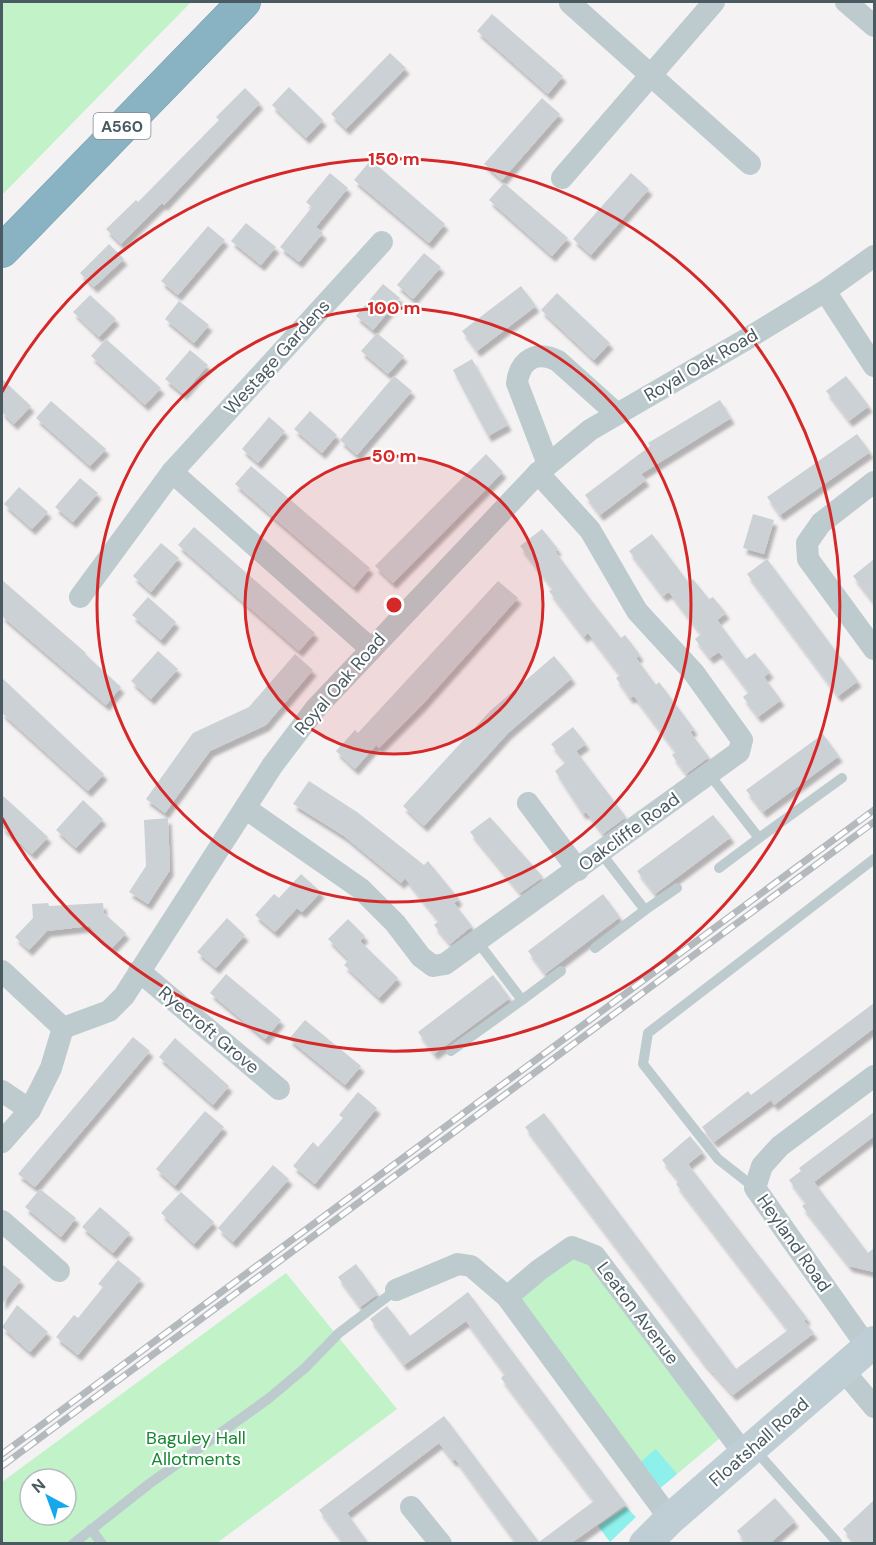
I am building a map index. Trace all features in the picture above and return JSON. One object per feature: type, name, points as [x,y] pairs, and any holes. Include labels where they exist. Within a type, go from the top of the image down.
[{"type":"highway","name":"A560","points":[[2,251],[244,2]]},
{"type":"street","points":[[562,178],[714,2]]},
{"type":"street","points":[[846,2],[874,26]]},
{"type":"street","points":[[570,3],[750,164]]},
{"type":"street","name":"Westage Gardens","points":[[80,597],[172,472],[382,242]]},
{"type":"street","name":"Royal Oak Road","points":[[63,1028],[110,1011],[124,996],[245,808],[308,717],[370,648],[544,468],[590,430],[825,291],[874,256]]},
{"type":"street","points":[[825,291],[874,366]]},
{"type":"street","points":[[544,468],[517,383],[525,362],[535,355],[546,355],[558,361],[617,414]]},
{"type":"street","name":"Oakcliffe Road","points":[[245,808],[361,889],[395,923],[422,957],[433,966],[445,964],[739,752],[742,740],[694,673],[637,611],[590,530],[544,468]]},
{"type":"street","points":[[172,472],[370,648]]},
{"type":"street","points":[[874,482],[821,523],[807,543],[808,559],[874,649]]},
{"type":"street","points":[[528,803],[578,870]]},
{"type":"street","points":[[2,971],[63,1028],[51,1068],[30,1110],[2,1142]]},
{"type":"street","name":"Ryecroft Grove","points":[[139,971],[279,1089]]},
{"type":"street","name":"Heyland Road","points":[[871,1345],[755,1188],[762,1166],[780,1146],[874,1076]]},
{"type":"street","points":[[2,1091],[30,1110]]},
{"type":"street","points":[[2,1221],[59,1271]]},
{"type":"street","name":"Leaton Avenue","points":[[507,1297],[539,1270],[572,1247],[595,1256],[749,1451]]},
{"type":"street","points":[[396,1290],[458,1264],[471,1266],[507,1297],[670,1519]]},
{"type":"street","name":"Floatshall Road","points":[[645,1544],[670,1519],[871,1345]]},
{"type":"street","points":[[843,1370],[874,1407]]},
{"type":"street","points":[[411,1507],[441,1544]]},
{"type":"lane","points":[[709,774],[759,838]]},
{"type":"lane","points":[[719,868],[842,778]]},
{"type":"lane","points":[[601,853],[645,910]]},
{"type":"lane","points":[[755,1188],[718,1159],[644,1064],[648,1033],[874,859]]},
{"type":"lane","points":[[595,948],[677,888]]},
{"type":"lane","points":[[477,941],[522,1000]]},
{"type":"lane","points":[[451,1051],[561,971]]},
{"type":"lane","points":[[73,1544],[149,1484],[268,1399],[305,1368],[339,1333],[396,1290]]},
{"type":"lane","points":[[749,1451],[837,1542]]},
{"type":"lane","points":[[91,1529],[102,1544]]},
{"type":"green space","points":[[2,2],[191,2],[2,195]]},
{"type":"green space","points":[[581,1250],[720,1438],[652,1495],[513,1292]]},
{"type":"green space","name":"Baguley Hall Allotments","points":[[286,1273],[397,1409],[217,1543],[2,1543],[2,1482],[18,1470],[18,1527],[78,1527],[78,1467],[22,1467]]},
{"type":"water","points":[[656,1449],[677,1474],[659,1489],[639,1463]]},
{"type":"water","points":[[626,1507],[636,1517],[610,1542],[598,1526]]},
{"type":"building","points":[[492,14],[563,76],[548,94],[477,31]]},
{"type":"building","points":[[390,53],[406,68],[346,129],[331,114]]},
{"type":"building","points":[[289,87],[323,120],[306,138],[272,105]]},
{"type":"building","points":[[245,88],[260,103],[164,205],[162,203],[121,244],[106,229],[136,200],[138,202],[219,120],[216,117]]},
{"type":"building","points":[[542,98],[560,114],[502,180],[484,164]]},
{"type":"building","points":[[371,160],[445,224],[429,243],[354,180]]},
{"type":"building","points":[[330,173],[348,188],[316,227],[323,233],[299,262],[280,247],[312,207],[306,202]]},
{"type":"building","points":[[631,173],[649,189],[591,255],[573,239]]},
{"type":"building","points":[[504,183],[568,238],[552,256],[489,200]]},
{"type":"building","points":[[246,223],[276,247],[261,265],[231,241]]},
{"type":"building","points":[[208,226],[225,240],[178,295],[161,281]]},
{"type":"building","points":[[109,244],[124,259],[94,287],[80,273]]},
{"type":"building","points":[[424,253],[441,267],[413,299],[397,285]]},
{"type":"building","points":[[383,284],[400,298],[373,330],[356,316]]},
{"type":"building","points":[[521,286],[536,306],[477,351],[462,331]]},
{"type":"building","points":[[557,293],[610,343],[594,360],[541,310]]},
{"type":"building","points":[[90,295],[116,319],[99,337],[73,312]]},
{"type":"building","points":[[179,301],[209,325],[194,343],[165,319]]},
{"type":"building","points":[[377,333],[404,356],[388,374],[361,351]]},
{"type":"building","points":[[106,339],[161,388],[145,405],[91,356]]},
{"type":"building","points":[[190,350],[208,365],[183,394],[165,379]]},
{"type":"building","points":[[472,359],[508,425],[488,436],[453,370]]},
{"type":"building","points":[[394,376],[412,391],[357,455],[340,440]]},
{"type":"building","points":[[846,376],[869,406],[849,421],[826,391]]},
{"type":"building","points":[[2,379],[31,406],[14,424],[2,412]]},
{"type":"building","points":[[720,400],[731,418],[641,474],[646,480],[600,515],[585,495],[650,446],[648,443]]},
{"type":"building","points":[[51,401],[106,449],[90,466],[36,418]]},
{"type":"building","points":[[310,411],[337,435],[322,453],[294,429]]},
{"type":"building","points":[[269,417],[285,431],[258,463],[242,449]]},
{"type":"building","points":[[857,434],[870,452],[780,515],[767,497]]},
{"type":"building","points":[[486,454],[503,472],[393,583],[375,566]]},
{"type":"building","points":[[251,466],[370,568],[354,587],[235,484]]},
{"type":"building","points":[[80,478],[98,493],[73,522],[55,507]]},
{"type":"building","points":[[19,487],[48,512],[32,529],[4,504]]},
{"type":"building","points":[[753,514],[774,520],[764,554],[743,548]]},
{"type":"building","points":[[194,527],[315,633],[299,651],[178,545]]},
{"type":"building","points":[[542,529],[558,549],[555,551],[591,600],[621,638],[625,635],[640,655],[636,658],[656,685],[659,682],[694,729],[690,732],[709,757],[686,774],[672,755],[676,752],[634,696],[630,698],[616,678],[620,675],[588,633],[584,637],[549,591],[553,589],[520,546]]},
{"type":"building","points":[[652,534],[689,583],[693,579],[709,599],[713,597],[726,613],[717,620],[746,659],[755,653],[770,672],[764,677],[781,700],[758,717],[743,697],[749,692],[719,652],[710,658],[695,639],[701,634],[669,592],[663,596],[629,551]]},
{"type":"building","points":[[161,543],[179,558],[151,592],[133,576]]},
{"type":"building","points":[[767,559],[858,681],[838,696],[747,574]]},
{"type":"building","points":[[874,559],[874,603],[853,576]]},
{"type":"building","points":[[2,580],[86,653],[121,687],[106,705],[2,616]]},
{"type":"building","points":[[498,581],[518,598],[422,705],[379,748],[376,745],[355,769],[336,751],[355,730],[358,733]]},
{"type":"building","points":[[148,597],[176,622],[161,640],[132,615]]},
{"type":"building","points":[[158,651],[178,669],[151,699],[131,681]]},
{"type":"building","points":[[295,654],[313,670],[266,725],[210,751],[165,813],[146,799],[193,733],[249,707]]},
{"type":"building","points":[[554,656],[572,678],[508,733],[424,826],[403,806],[490,711]]},
{"type":"building","points":[[2,678],[104,774],[88,791],[2,713]]},
{"type":"building","points":[[573,727],[586,744],[576,751],[626,817],[603,834],[586,812],[583,814],[555,771],[566,762],[551,744]]},
{"type":"building","points":[[823,734],[839,756],[763,812],[746,790]]},
{"type":"building","points":[[309,781],[357,812],[424,865],[428,861],[459,899],[454,903],[472,926],[450,944],[434,925],[439,921],[405,878],[401,883],[344,836],[293,804]]},
{"type":"building","points":[[2,795],[48,837],[32,854],[2,827]]},
{"type":"building","points":[[83,800],[103,819],[76,848],[56,830]]},
{"type":"building","points":[[713,815],[731,837],[655,894],[637,871]]},
{"type":"building","points":[[490,817],[543,877],[520,893],[470,832]]},
{"type":"building","points":[[168,818],[170,870],[148,904],[129,892],[146,866],[144,820]]},
{"type":"building","points":[[301,874],[321,892],[302,912],[297,908],[275,932],[255,915],[274,894],[279,898]]},
{"type":"building","points":[[603,894],[620,917],[545,974],[528,951]]},
{"type":"building","points":[[48,903],[49,906],[103,903],[104,913],[126,933],[112,948],[89,926],[47,931],[29,950],[15,937],[33,918],[32,904]]},
{"type":"building","points":[[227,918],[245,935],[216,968],[197,952]]},
{"type":"building","points":[[348,919],[365,936],[360,941],[398,978],[379,998],[344,965],[349,960],[328,939]]},
{"type":"building","points":[[226,974],[281,1020],[265,1039],[210,993]]},
{"type":"building","points":[[493,975],[510,998],[434,1054],[418,1032]]},
{"type":"building","points":[[874,1003],[874,1028],[774,1105],[771,1100],[714,1142],[702,1127],[748,1091],[751,1095]]},
{"type":"building","points":[[305,1020],[361,1066],[345,1085],[289,1039]]},
{"type":"building","points":[[133,1037],[150,1051],[35,1187],[18,1174]]},
{"type":"building","points":[[175,1038],[229,1086],[213,1105],[159,1057]]},
{"type":"building","points":[[358,1092],[377,1108],[315,1184],[293,1166],[313,1142],[318,1147],[343,1118],[339,1115]]},
{"type":"building","points":[[205,1111],[224,1127],[175,1186],[156,1169]]},
{"type":"building","points":[[874,1112],[874,1136],[814,1182],[868,1253],[874,1248],[874,1272],[849,1266],[802,1206],[806,1203],[789,1180],[801,1171],[799,1168]]},
{"type":"building","points":[[544,1113],[736,1369],[788,1330],[676,1184],[679,1181],[662,1160],[690,1136],[703,1152],[688,1164],[807,1318],[804,1321],[814,1333],[733,1395],[703,1362],[525,1127]]},
{"type":"building","points":[[273,1165],[289,1179],[233,1242],[218,1228]]},
{"type":"building","points":[[40,1189],[76,1218],[61,1237],[25,1207]]},
{"type":"building","points":[[181,1192],[214,1222],[194,1244],[161,1213]]},
{"type":"building","points":[[100,1207],[130,1233],[113,1253],[82,1227]]},
{"type":"building","points":[[118,1260],[141,1279],[78,1355],[56,1337],[74,1315],[78,1318],[103,1287],[98,1284]]},
{"type":"building","points":[[2,1264],[21,1280],[2,1304]]},
{"type":"building","points":[[356,1264],[378,1294],[360,1307],[338,1277]]},
{"type":"building","points":[[468,1292],[626,1504],[570,1544],[517,1544],[455,1459],[453,1461],[439,1443],[347,1513],[369,1544],[344,1544],[319,1510],[444,1416],[539,1542],[594,1501],[501,1378],[505,1374],[466,1321],[404,1365],[370,1319],[387,1306],[410,1336]]},
{"type":"building","points":[[17,1305],[48,1332],[30,1352],[2,1327]]},
{"type":"building","points":[[775,1498],[795,1521],[769,1544],[747,1544],[737,1531]]},
{"type":"building","points":[[874,1500],[874,1544],[856,1544],[843,1529]]},
{"type":"railway","points":[[2,1454],[874,810]]},
{"type":"railway","points":[[2,1466],[874,822]]}]
